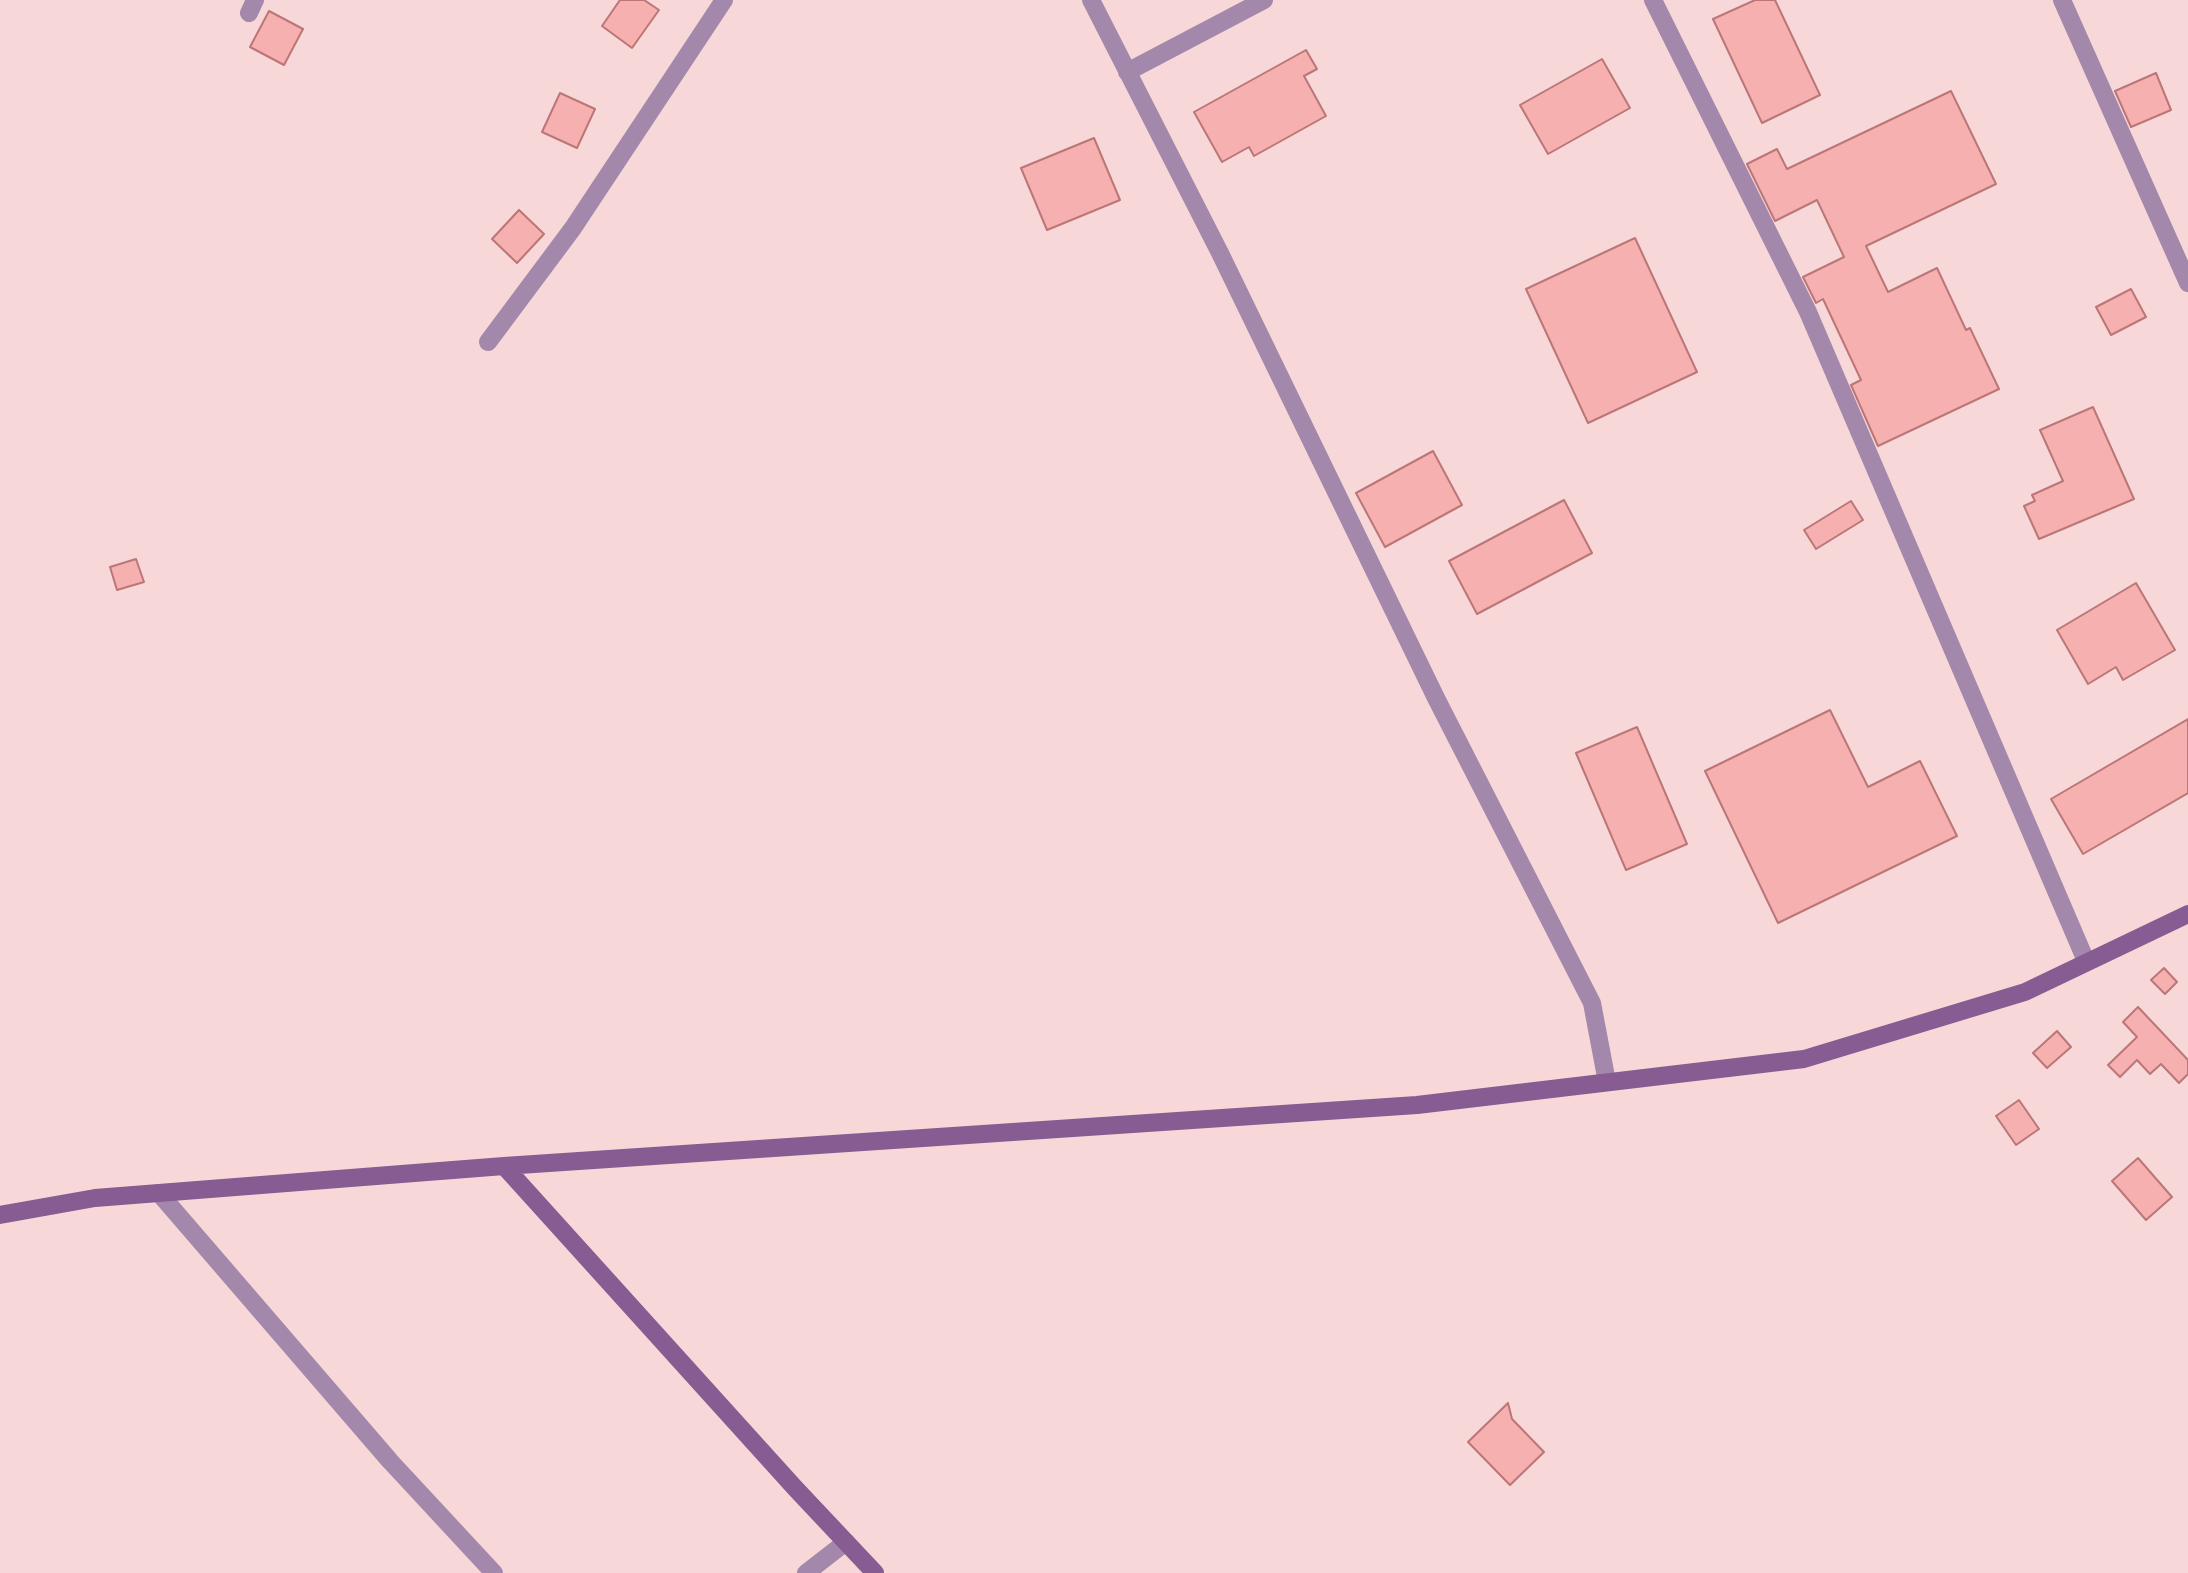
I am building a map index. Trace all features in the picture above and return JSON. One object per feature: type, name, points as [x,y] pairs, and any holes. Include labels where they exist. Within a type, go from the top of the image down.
[{"type":"main road","points":[[0,1215],[95,1198],[504,1166],[1417,1105],[1804,1059],[2025,992],[2188,914]]},
{"type":"main road","points":[[504,1166],[875,1573]]},
{"type":"street","points":[[488,342],[573,228],[724,0]]},
{"type":"street","points":[[1091,0],[1220,253],[1436,698],[1592,1003],[1607,1082]]},
{"type":"street","points":[[1127,72],[1264,0]]},
{"type":"street","points":[[1653,0],[1808,312],[2086,961]]},
{"type":"street","points":[[2062,0],[2188,283]]},
{"type":"street","points":[[159,1193],[390,1461],[494,1573]]},
{"type":"street","points":[[806,1573],[846,1542]]},
{"type":"building","points":[[620,0],[644,0],[659,10],[632,48],[602,26]]},
{"type":"building","points":[[1755,0],[1775,0],[1820,95],[1762,123],[1713,19]]},
{"type":"building","points":[[269,11],[303,29],[284,65],[250,47]]},
{"type":"building","points":[[1306,50],[1317,69],[1304,76],[1326,116],[1254,156],[1249,147],[1222,162],[1194,112]]},
{"type":"building","points":[[1602,59],[1630,108],[1548,154],[1520,105]]},
{"type":"building","points":[[2156,73],[2171,110],[2131,127],[2115,91]]},
{"type":"building","points":[[1951,91],[1996,184],[1866,246],[1888,292],[1937,268],[1966,330],[1970,328],[1999,389],[1878,446],[1851,385],[1861,380],[1823,299],[1816,303],[1803,277],[1844,257],[1817,200],[1775,221],[1747,164],[1777,149],[1787,169]]},
{"type":"building","points":[[560,93],[595,109],[577,148],[542,132]]},
{"type":"building","points":[[1094,138],[1120,200],[1047,230],[1021,168]]},
{"type":"building","points":[[519,210],[544,234],[517,263],[492,239]]},
{"type":"building","points":[[1635,238],[1697,372],[1588,423],[1526,289]]},
{"type":"building","points":[[2131,289],[2146,317],[2111,335],[2096,307]]},
{"type":"building","points":[[2093,407],[2134,499],[2039,539],[2024,506],[2035,501],[2032,495],[2063,481],[2040,430]]},
{"type":"building","points":[[1433,451],[1462,505],[1385,547],[1356,493]]},
{"type":"building","points":[[1564,500],[1592,553],[1477,614],[1449,561]]},
{"type":"building","points":[[1851,501],[1863,520],[1816,549],[1804,530]]},
{"type":"building","points":[[136,559],[144,582],[117,590],[110,567]]},
{"type":"building","points":[[2136,583],[2175,650],[2123,680],[2116,667],[2088,684],[2057,630]]},
{"type":"building","points":[[1830,710],[1868,787],[1920,761],[1957,836],[1778,923],[1705,771]]},
{"type":"building","points":[[2188,719],[2188,793],[2083,854],[2051,799]]},
{"type":"building","points":[[1637,727],[1687,844],[1626,870],[1576,753]]},
{"type":"building","points":[[2164,968],[2177,982],[2165,994],[2151,980]]},
{"type":"building","points":[[2138,1007],[2188,1060],[2188,1074],[2179,1083],[2161,1064],[2150,1074],[2137,1060],[2120,1077],[2108,1065],[2137,1037],[2123,1022]]},
{"type":"building","points":[[2057,1031],[2071,1047],[2047,1068],[2033,1053]]},
{"type":"building","points":[[2019,1100],[2039,1129],[2016,1145],[1996,1116]]},
{"type":"building","points":[[2138,1158],[2172,1197],[2146,1220],[2112,1181]]},
{"type":"building","points":[[1508,1403],[1512,1419],[1544,1452],[1510,1485],[1468,1442]]}]
